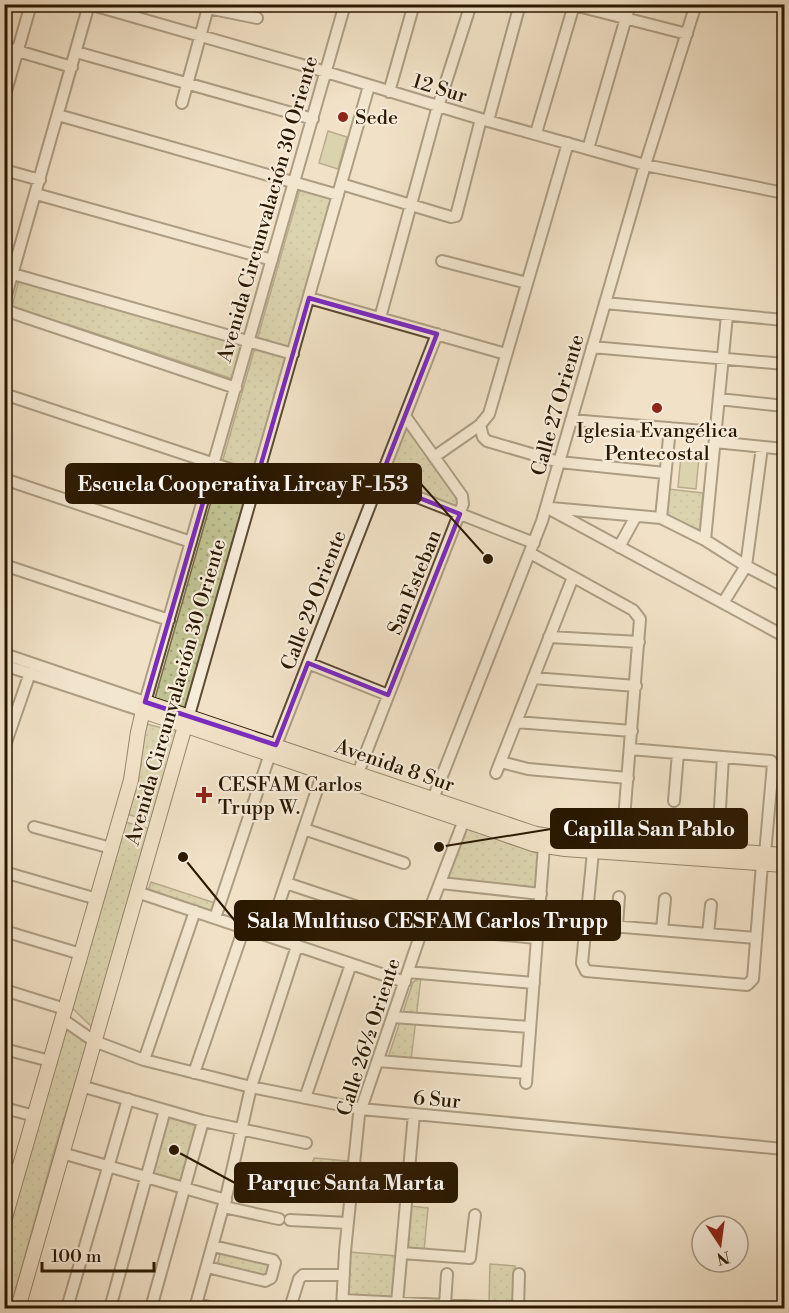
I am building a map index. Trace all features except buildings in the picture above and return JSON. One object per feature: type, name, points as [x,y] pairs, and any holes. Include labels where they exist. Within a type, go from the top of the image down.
[{"type":"main road","name":"Avenida 8 Sur","points":[[144,706],[273,750],[357,773],[432,803],[464,820],[544,846],[593,852],[763,859],[784,855]]},
{"type":"main road","name":"Avenida Circunvalación 30 Oriente","points":[[4,1221],[133,772],[144,706]]},
{"type":"main road","name":"Avenida Circunvalación 30 Oriente","points":[[18,1308],[187,721]]},
{"type":"main road","name":"Avenida 8 Sur","points":[[273,750],[323,772],[536,834],[562,839],[763,859],[784,865]]},
{"type":"street","points":[[4,98],[31,4]]},
{"type":"street","points":[[4,303],[89,4]]},
{"type":"street","name":"12 Sur","points":[[89,4],[645,165],[784,192]]},
{"type":"street","name":"Avenida Circunvalación 30 Oriente","points":[[144,706],[345,4]]},
{"type":"street","points":[[389,92],[414,4]]},
{"type":"street","points":[[380,318],[438,106],[471,4]]},
{"type":"street","points":[[341,184],[451,217],[456,216],[520,4]]},
{"type":"street","points":[[536,133],[574,4],[687,34]]},
{"type":"street","points":[[588,149],[630,4]]},
{"type":"street","name":"Calle 27 Oriente","points":[[432,803],[546,507],[645,165],[696,4]]},
{"type":"street","points":[[182,103],[209,6],[257,18]]},
{"type":"street","points":[[4,47],[72,67]]},
{"type":"street","points":[[76,52],[313,119]]},
{"type":"street","name":"Avenida Circunvalación 30 Oriente","points":[[187,721],[369,86]]},
{"type":"street","points":[[58,115],[338,195]]},
{"type":"street","points":[[434,457],[480,425],[489,414],[568,143]]},
{"type":"street","points":[[4,170],[40,180]]},
{"type":"street","points":[[36,194],[272,260]]},
{"type":"street","points":[[442,261],[527,283]]},
{"type":"street","points":[[13,274],[293,354]]},
{"type":"street","points":[[309,298],[507,354]]},
{"type":"street","points":[[605,303],[784,320]]},
{"type":"street","points":[[4,309],[236,388]]},
{"type":"street","points":[[705,540],[727,315]]},
{"type":"street","name":"Calle 29 Oriente","points":[[215,918],[273,750],[436,334]]},
{"type":"street","points":[[592,347],[784,364]]},
{"type":"street","points":[[4,394],[257,478]]},
{"type":"street","points":[[719,399],[784,406]]},
{"type":"street","name":"San Esteban","points":[[357,773],[464,504],[462,496],[405,416]]},
{"type":"street","points":[[571,420],[670,428],[762,447],[784,449]]},
{"type":"street","points":[[480,425],[483,437],[487,441],[559,462],[665,473]]},
{"type":"street","points":[[661,518],[670,428]]},
{"type":"street","points":[[723,603],[746,566],[762,447]]},
{"type":"street","points":[[4,479],[191,542]]},
{"type":"street","points":[[379,482],[460,514],[532,548],[573,577],[635,612],[641,622],[622,844]]},
{"type":"street","points":[[546,507],[661,518],[705,540],[746,566],[784,586]]},
{"type":"street","points":[[546,507],[784,636]]},
{"type":"street","points":[[619,547],[636,516]]},
{"type":"street","points":[[4,565],[169,620]]},
{"type":"street","points":[[496,773],[573,577]]},
{"type":"street","points":[[549,638],[639,642]]},
{"type":"street","name":"Avenida 8 Sur","points":[[4,654],[144,706]]},
{"type":"street","points":[[308,663],[388,695]]},
{"type":"street","name":"Avenida 8 Sur","points":[[4,665],[144,706]]},
{"type":"street","points":[[4,748],[30,673]]},
{"type":"street","points":[[533,678],[636,686]]},
{"type":"street","points":[[516,722],[632,731]]},
{"type":"street","points":[[593,852],[582,963],[586,971],[747,985],[753,979],[772,762],[630,749]]},
{"type":"street","points":[[674,801],[678,753]]},
{"type":"street","points":[[720,808],[723,757]]},
{"type":"street","points":[[501,762],[528,770],[628,778]]},
{"type":"street","points":[[268,936],[323,772]]},
{"type":"street","name":"Calle 26½ Oriente","points":[[342,1304],[351,1189],[361,1109],[423,927],[464,820]]},
{"type":"street","points":[[34,827],[111,848]]},
{"type":"street","points":[[304,829],[404,863]]},
{"type":"street","points":[[378,1061],[527,1078],[544,846]]},
{"type":"street","points":[[4,872],[97,898]]},
{"type":"street","points":[[286,883],[385,916]]},
{"type":"street","points":[[441,883],[541,894]]},
{"type":"street","points":[[137,892],[351,964],[406,977],[534,983]]},
{"type":"street","points":[[617,926],[619,897]]},
{"type":"street","points":[[662,930],[664,899]]},
{"type":"street","points":[[708,934],[711,905]]},
{"type":"street","points":[[144,1060],[195,911]]},
{"type":"street","points":[[586,924],[756,938]]},
{"type":"street","points":[[423,927],[537,938]]},
{"type":"street","points":[[194,1073],[244,928]]},
{"type":"street","points":[[4,931],[81,954]]},
{"type":"street","points":[[214,1308],[196,1306],[225,1204],[251,1087],[297,946]]},
{"type":"street","points":[[305,1098],[351,964]]},
{"type":"street","name":"6 Sur","points":[[4,990],[64,1014],[94,1041],[144,1060],[251,1087],[361,1109],[784,1149]]},
{"type":"street","points":[[393,1017],[531,1027]]},
{"type":"street","points":[[4,1049],[50,1062]]},
{"type":"street","points":[[81,1086],[242,1130],[306,1143]]},
{"type":"street","points":[[68,1308],[128,1099]]},
{"type":"street","points":[[4,1108],[34,1116]]},
{"type":"street","points":[[110,1308],[165,1110]]},
{"type":"street","points":[[397,1303],[414,1114]]},
{"type":"street","points":[[151,1308],[203,1120]]},
{"type":"street","points":[[62,1153],[279,1219]]},
{"type":"street","points":[[4,1167],[19,1171]]},
{"type":"street","points":[[233,1168],[294,1184]]},
{"type":"street","points":[[351,1189],[407,1195]]},
{"type":"street","points":[[402,1253],[470,1258],[475,1215]]},
{"type":"street","points":[[290,1220],[348,1223]]},
{"type":"street","points":[[207,1267],[265,1281],[271,1278],[274,1261],[213,1246]]},
{"type":"street","points":[[290,1308],[298,1279],[308,1274],[344,1275]]},
{"type":"street","points":[[445,1305],[447,1274]]},
{"type":"street","points":[[518,1308],[519,1274]]},
{"type":"street","points":[[342,1304],[397,1303],[505,1308]]},
{"type":"street","points":[[4,1306],[11,1308]]},
{"type":"highlighted area","points":[[309,298],[437,334],[379,482],[460,514],[388,695],[308,663],[276,745],[145,702],[214,465],[257,478]]},
{"type":"green space","points":[[328,131],[347,137],[338,169],[319,163]]},
{"type":"green space","points":[[300,189],[333,200],[187,708],[155,698]]},
{"type":"green space","points":[[19,280],[243,345],[233,379],[67,324],[66,326],[13,310]]},
{"type":"green space","points":[[405,426],[459,500],[455,507],[386,479]]},
{"type":"green space","points":[[681,455],[699,457],[696,489],[678,487]]},
{"type":"green space","points":[[668,489],[703,493],[700,530],[665,517]]},
{"type":"green space","points":[[143,723],[178,732],[152,822],[127,814],[141,766]]},
{"type":"green space","points":[[780,746],[784,746],[784,770],[778,770]]},
{"type":"green space","points":[[122,821],[150,829],[94,1029],[71,1007]]},
{"type":"green space","points":[[465,828],[539,854],[535,890],[447,881]]},
{"type":"green space","points":[[151,882],[215,903],[211,916],[147,893]]},
{"type":"green space","points":[[421,977],[411,1060],[388,1058],[413,982]]},
{"type":"green space","points":[[66,1025],[88,1041],[55,1148],[11,1306],[5,1303],[5,1242]]},
{"type":"green space","points":[[167,1117],[197,1126],[183,1184],[150,1175]]},
{"type":"green space","points":[[314,1158],[347,1161],[345,1194],[304,1191]]},
{"type":"green space","points":[[410,1206],[428,1208],[424,1251],[406,1250]]},
{"type":"green space","points":[[221,1250],[275,1263],[270,1280],[217,1266]]},
{"type":"green space","points":[[349,1252],[397,1256],[393,1295],[390,1298],[348,1295]]},
{"type":"green space","points":[[490,1264],[515,1266],[513,1298],[509,1303],[489,1302]]},
{"type":"place","name":"Sede","points":[[343,117]]},
{"type":"place","name":"Iglesia Evangélica Pentecostal","points":[[657,408]]},
{"type":"place","name":"Escuela Cooperativa Lircay F-153","points":[[488,559]]},
{"type":"place","name":"CESFAM Carlos Trupp W.","points":[[204,795]]},
{"type":"place","name":"Capilla San Pablo","points":[[439,847]]},
{"type":"place","name":"Sala Multiuso CESFAM Carlos Trupp","points":[[183,857]]},
{"type":"place","name":"Parque Santa Marta","points":[[174,1150]]}]
